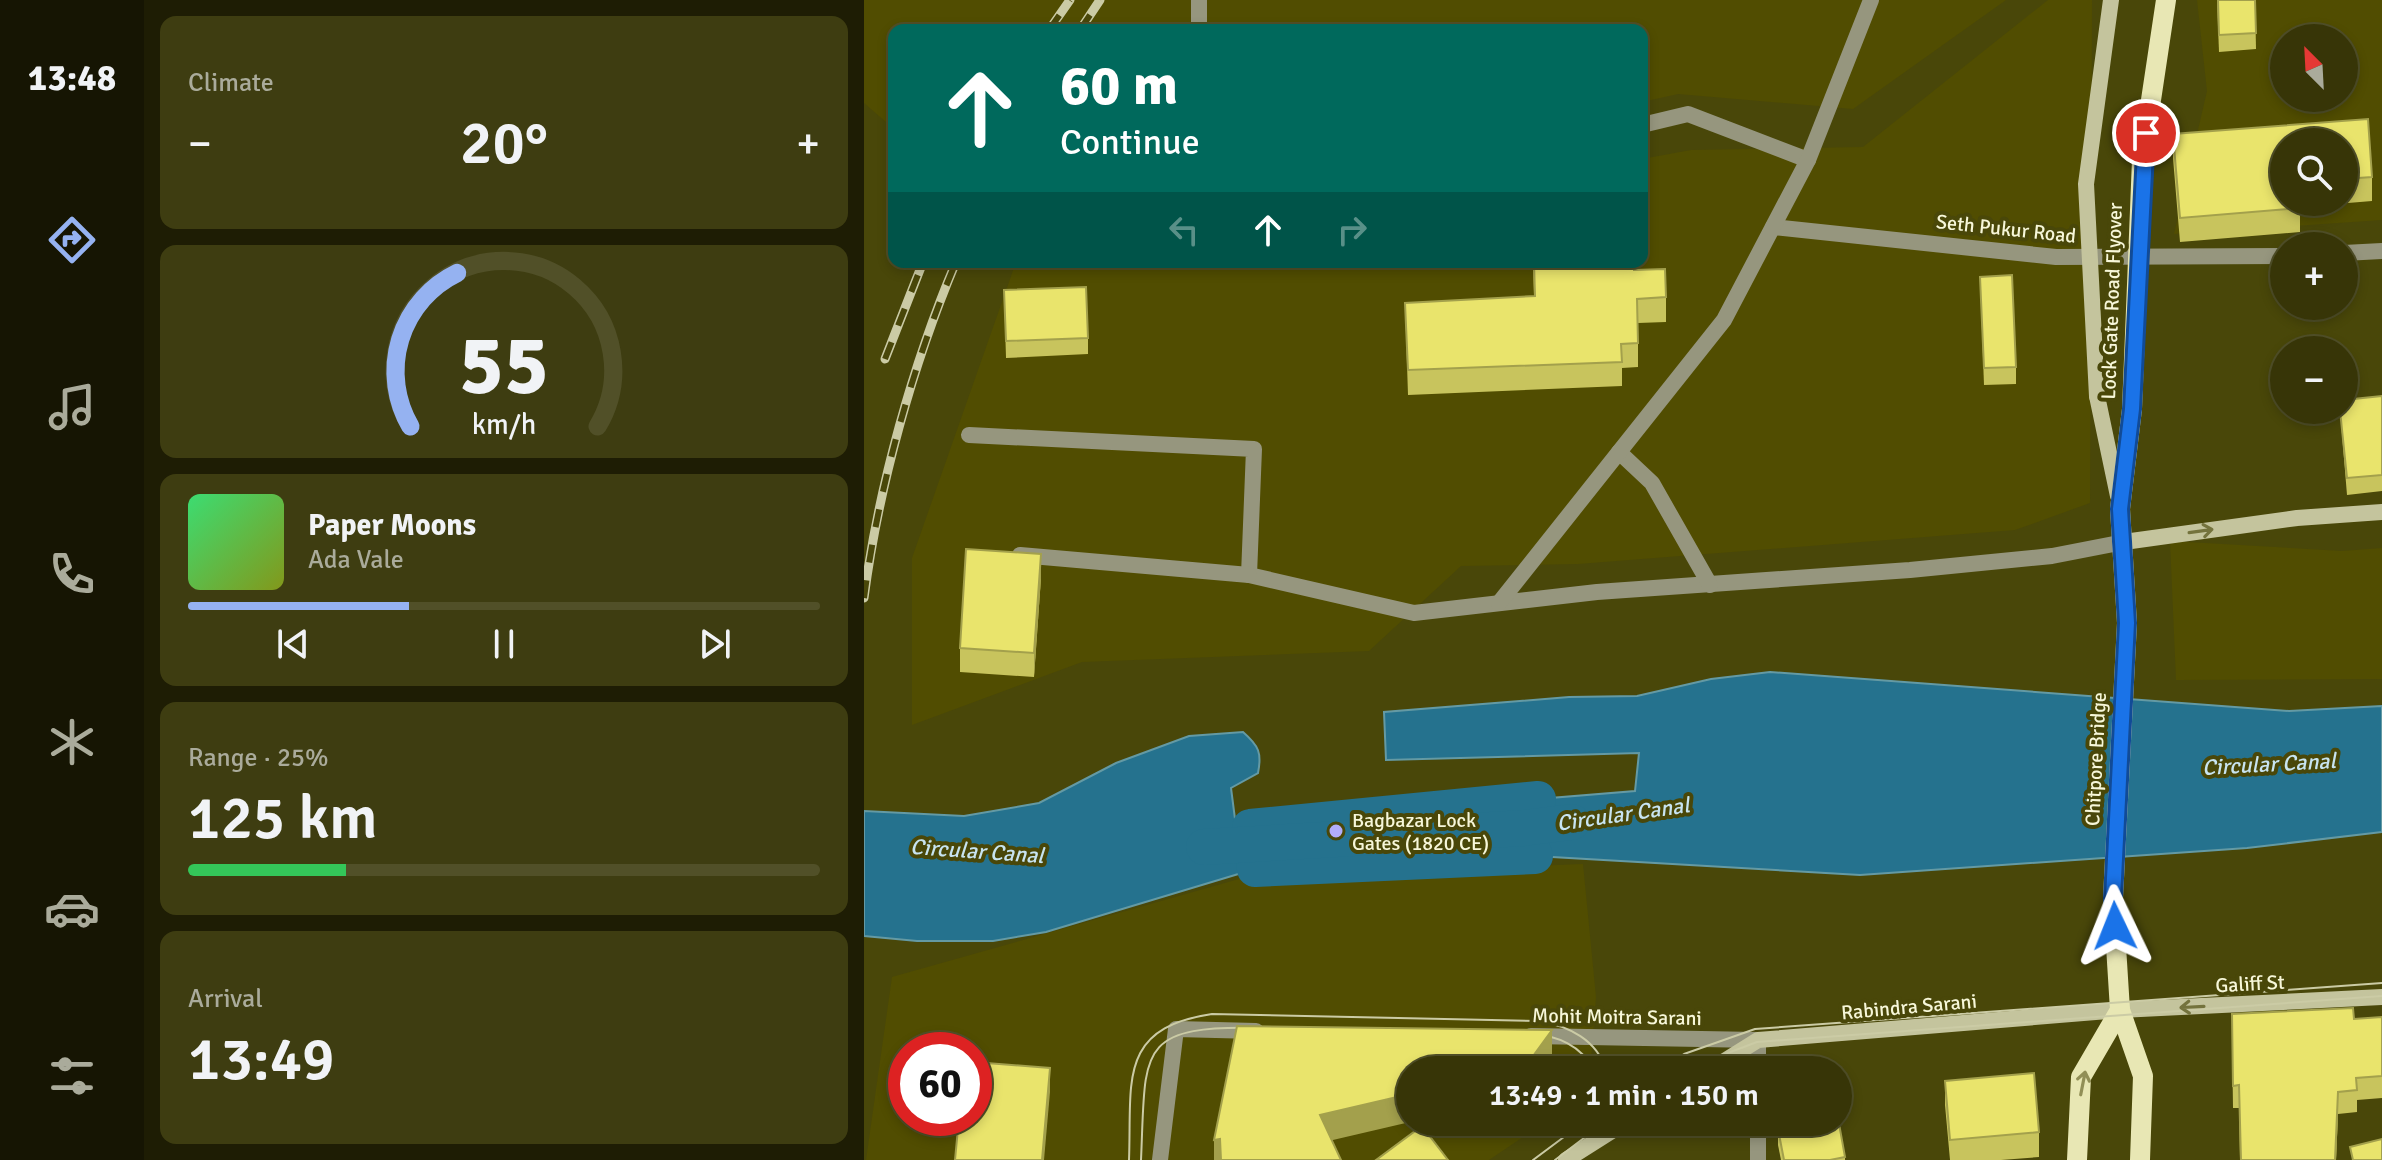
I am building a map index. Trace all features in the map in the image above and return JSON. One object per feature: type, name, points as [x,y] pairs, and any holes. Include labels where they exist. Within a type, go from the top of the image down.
[{"type":"main road","points":[[2111,0],[2086,184],[2097,396],[2120,509]]},
{"type":"main road","name":"Lock Gate Road Flyover","points":[[2124,542],[2120,509],[2132,409],[2142,160],[2166,0]]},
{"type":"main road","points":[[2124,542],[2297,518],[2382,512]]},
{"type":"main road","name":"Chitpore Bridge","points":[[2124,542],[2127,623],[2113,898],[2120,1010],[2143,1076],[2140,1160]]},
{"type":"main road","name":"Galiff St","points":[[2120,1010],[2382,997]]},
{"type":"main road","points":[[2077,1160],[2081,1077],[2120,1010]]},
{"type":"main road","name":"Rabindra Sarani","points":[[1732,1056],[1758,1040],[2120,1010]]},
{"type":"main road","points":[[1566,1160],[1604,1136]]},
{"type":"street","points":[[1199,0],[1199,24]]},
{"type":"street","points":[[1499,603],[1724,320],[1808,160],[1871,0]]},
{"type":"street","points":[[1648,124],[1688,114],[1808,160]]},
{"type":"street","name":"Seth Pukur Road","points":[[1773,227],[2056,257],[2270,256]]},
{"type":"street","points":[[2358,252],[2382,251]]},
{"type":"street","points":[[969,435],[1254,449],[1249,575]]},
{"type":"street","points":[[1619,452],[1652,483],[1710,585]]},
{"type":"street","points":[[1004,554],[1249,575],[1414,613],[2052,556],[2124,542]]},
{"type":"street","points":[[1160,1160],[1176,1029],[1270,1031]]},
{"type":"street","name":"Mohit Moitra Sarani","points":[[1506,1035],[1758,1040]]},
{"type":"street","points":[[1758,1040],[1758,1056]]},
{"type":"street","points":[[1758,1136],[1758,1160]]},
{"type":"shaded area","points":[[864,0],[2006,0],[1853,109],[1678,94],[1648,101],[1648,24],[888,24],[888,124],[864,103]]},
{"type":"shaded area","points":[[2048,0],[2092,0],[2090,503],[2015,530],[1578,564],[1461,566],[1369,651],[1082,662],[912,725],[912,558],[1014,268],[1648,268],[1648,158],[1691,150],[1863,147]]},
{"type":"shaded area","points":[[2197,0],[2382,0],[2382,220],[2174,234],[2207,91]]},
{"type":"shaded area","points":[[2170,541],[2342,551],[2382,548],[2382,679],[2176,680]]},
{"type":"shaded area","points":[[1583,864],[1596,997],[1591,1056],[1396,1056],[1396,1136],[1524,1136],[1489,1160],[866,1160],[892,977],[1246,877]]},
{"type":"water","points":[[1770,672],[2289,711],[2382,706],[2382,832],[2247,848],[1860,875],[1535,856],[1524,828],[1538,799],[1635,791],[1639,753],[1386,760],[1384,712],[1569,697],[1637,696],[1711,679]]},
{"type":"water","points":[[1243,732],[1258,750],[1258,773],[1231,788],[1235,819],[1250,827],[1255,869],[1046,932],[993,941],[917,941],[864,936],[864,811],[964,816],[1039,803],[1116,763],[1189,736]]},
{"type":"building","points":[[2218,0],[2255,0],[2256,33],[2219,35]]},
{"type":"building","points":[[2368,119],[2372,177],[2358,178],[2358,128],[2270,128],[2270,210],[2180,218],[2173,134]]},
{"type":"building","points":[[1534,268],[1665,269],[1666,297],[1637,299],[1638,343],[1621,344],[1622,362],[1408,370],[1405,303],[1535,296]]},
{"type":"building","points":[[2012,275],[2016,367],[1984,368],[1980,277]]},
{"type":"building","points":[[1086,287],[1088,338],[1006,341],[1004,290]]},
{"type":"building","points":[[2382,396],[2382,475],[2347,478],[2341,424],[2358,424],[2358,399]]},
{"type":"building","points":[[966,549],[1041,554],[1034,653],[960,648]]},
{"type":"building","points":[[2353,1008],[2354,1019],[2382,1017],[2382,1076],[2356,1078],[2357,1090],[2338,1092],[2335,1160],[2241,1160],[2239,1085],[2233,1086],[2232,1014]]},
{"type":"building","points":[[1237,1026],[1552,1030],[1533,1056],[1396,1056],[1396,1097],[1320,1115],[1341,1160],[1221,1160],[1220,1139],[1214,1140]]},
{"type":"building","points":[[992,1063],[1050,1068],[1042,1160],[955,1160],[957,1136],[992,1136]]},
{"type":"building","points":[[2034,1073],[2039,1132],[1950,1140],[1945,1081]]},
{"type":"building","points":[[1408,1136],[1430,1136],[1448,1160],[1376,1160]]},
{"type":"building","points":[[1779,1136],[1841,1136],[1845,1157],[1784,1160]]},
{"type":"building","points":[[2382,1139],[2382,1160],[2353,1160],[2350,1147]]},
{"type":"waterway","points":[[1538,799],[1524,828],[1535,856],[1255,869],[1250,827],[1538,799]]},
{"type":"waterway","name":"Circular Canal","points":[[1204,847],[1524,828],[1572,822]]},
{"type":"tram line","points":[[1681,1056],[1755,1029],[2382,983]]},
{"type":"tram line","points":[[1720,1056],[1757,1042],[2382,996]]},
{"type":"tram line","points":[[1129,1160],[1132,1083],[1136,1063],[1145,1046],[1159,1032],[1181,1021],[1212,1014],[1539,1021],[1580,1036],[1600,1056]]},
{"type":"tram line","points":[[1141,1160],[1144,1093],[1155,1052],[1168,1040],[1189,1032],[1259,1028]]},
{"type":"tram line","points":[[1531,1034],[1568,1043],[1584,1056]]},
{"type":"tram line","points":[[1533,1160],[1565,1136]]},
{"type":"tram line","points":[[1555,1160],[1587,1136]]},
{"type":"railway","points":[[1053,24],[1070,0]]},
{"type":"railway","points":[[1084,24],[1100,0]]},
{"type":"railway","points":[[885,359],[921,268]]},
{"type":"railway","points":[[864,598],[878,514],[899,427],[925,342],[954,268]]},
{"type":"place","name":"Bagbazar Lock Gates (1820 CE)","points":[[1336,831]]},
{"type":"route","points":[[2115,926],[2113,898],[2127,623],[2120,509],[2132,409],[2142,160],[2146,133]]}]
